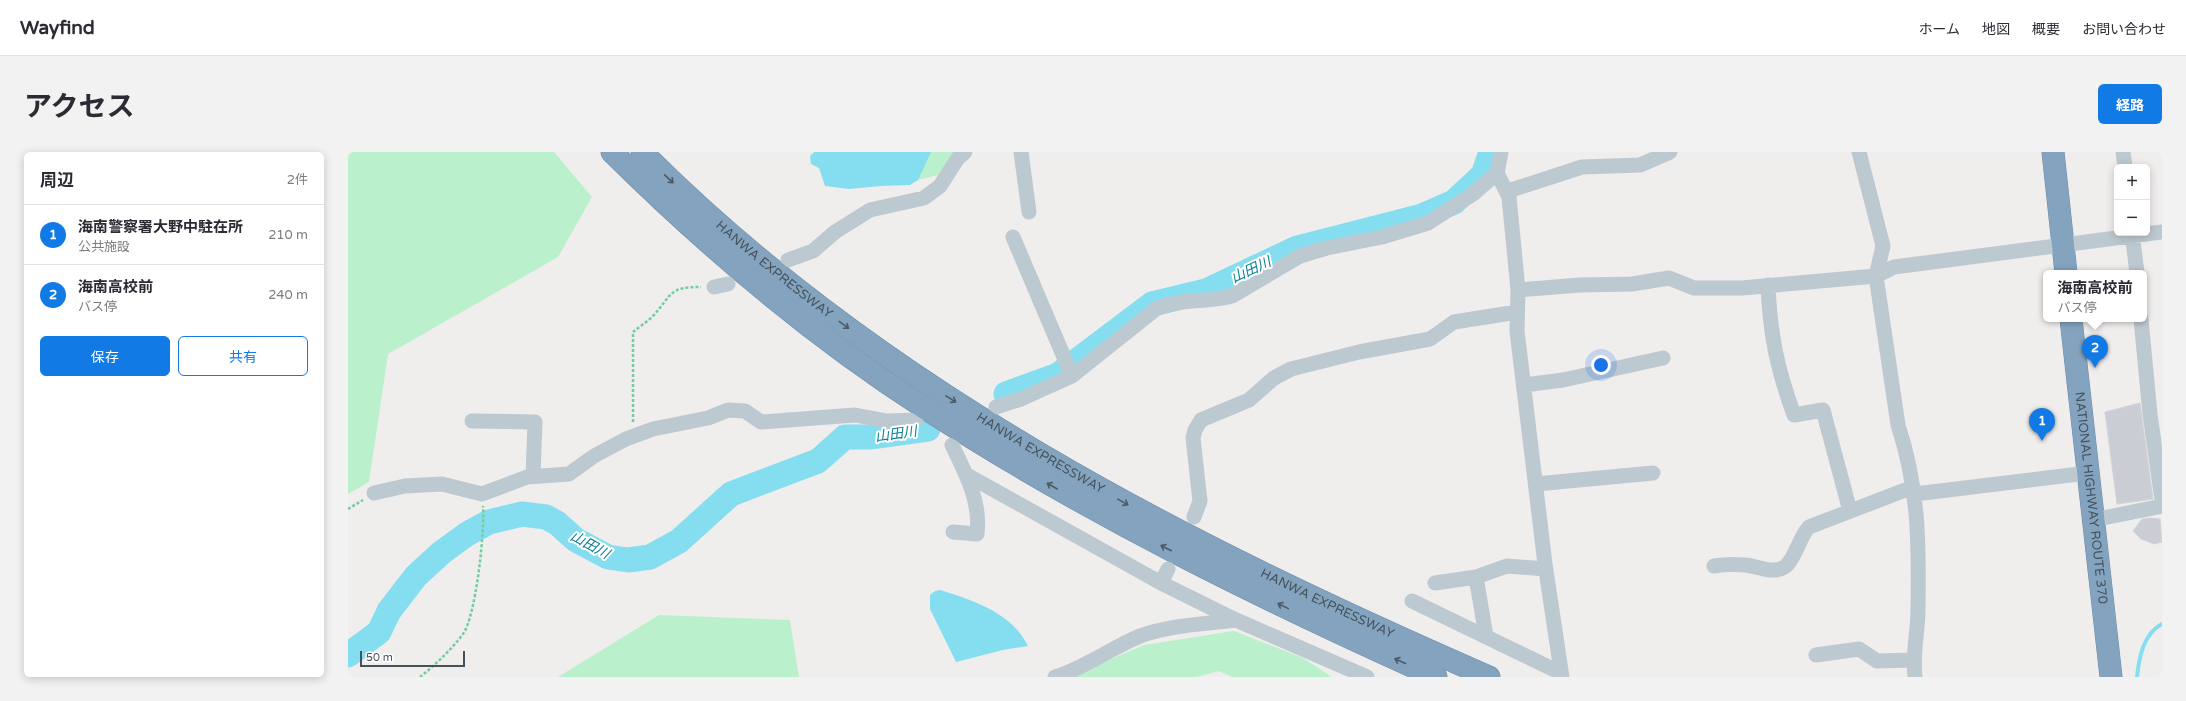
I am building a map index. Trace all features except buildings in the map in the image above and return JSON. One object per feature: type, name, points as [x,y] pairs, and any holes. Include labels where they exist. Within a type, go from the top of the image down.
[{"type":"highway","name":"HANWA EXPRESSWAY","points":[[612,152],[700,236],[751,280],[860,364],[929,411],[993,451],[1134,532],[1295,612],[1436,677]]},
{"type":"highway","name":"HANWA EXPRESSWAY","points":[[642,152],[714,221],[813,302],[929,385],[1004,433],[1138,510],[1214,549],[1383,631],[1489,677]]},
{"type":"highway","points":[[2053,152],[2066,270]]},
{"type":"highway","name":"NATIONAL HIGHWAY ROUTE 370","points":[[2071,322],[2111,677]]},
{"type":"street","points":[[788,260],[813,251],[834,232],[870,210],[924,198],[940,186],[958,158],[966,152]]},
{"type":"street","points":[[1021,152],[1029,212]]},
{"type":"street","points":[[996,407],[1021,399],[1072,376],[1156,309],[1179,302],[1219,299],[1232,296],[1300,256],[1327,248],[1382,237],[1428,223],[1473,194],[1497,174],[1501,152]]},
{"type":"street","points":[[1508,191],[1582,167],[1640,165],[1670,152]]},
{"type":"street","points":[[1859,152],[1883,246],[1876,276],[1898,425],[1906,449],[1914,491],[1919,531],[1918,612],[1913,660],[1915,677]]},
{"type":"street","points":[[2123,152],[2125,164]]},
{"type":"street","points":[[1497,174],[1508,191],[1518,290],[1517,312],[1524,385],[1546,569],[1561,675]]},
{"type":"street","points":[[2150,233],[2162,232]]},
{"type":"street","points":[[1518,290],[1580,285],[1632,284],[1669,278],[1694,288],[1768,285],[1876,276],[1894,267],[2063,245],[2119,236]]},
{"type":"street","points":[[2132,236],[2136,270]]},
{"type":"street","points":[[1013,237],[1072,376]]},
{"type":"street","points":[[1768,285],[1769,318],[1778,367],[1794,415],[1823,410],[1850,512]]},
{"type":"street","points":[[1194,516],[1200,501],[1193,438],[1194,430],[1201,420],[1249,400],[1274,378],[1291,369],[1359,352],[1430,339],[1454,322],[1517,312]]},
{"type":"street","points":[[2141,322],[2150,414],[2162,500]]},
{"type":"street","points":[[1524,385],[1577,377],[1663,358]]},
{"type":"street","points":[[374,493],[405,486],[442,484],[482,494],[513,481],[533,476],[569,474],[594,456],[626,439],[653,429],[736,409],[745,411],[761,422],[855,415],[887,421],[916,420]]},
{"type":"street","points":[[472,421],[535,422],[533,476]]},
{"type":"street","points":[[952,445],[966,475],[978,510],[977,534],[953,532]]},
{"type":"street","points":[[1714,566],[1730,564],[1747,565],[1769,570],[1782,568],[1788,563],[1802,535],[1809,528],[1850,512],[1914,491],[2087,472]]},
{"type":"street","points":[[1536,484],[1653,473]]},
{"type":"street","points":[[966,475],[1161,583],[1236,620],[1367,677]]},
{"type":"street","points":[[2093,520],[2162,506]]},
{"type":"street","points":[[1435,583],[1476,577],[1507,566],[1546,569]]},
{"type":"street","points":[[1161,583],[1168,569]]},
{"type":"street","points":[[1476,577],[1486,636]]},
{"type":"street","points":[[1412,601],[1486,636],[1561,675]]},
{"type":"street","points":[[1055,677],[1081,666],[1143,635],[1189,626],[1236,620]]},
{"type":"street","points":[[1816,655],[1859,649],[1876,661],[1913,660]]},
{"type":"path","points":[[634,437],[633,332],[652,317],[669,294],[676,290],[687,287],[721,286]]},
{"type":"path","points":[[420,677],[432,667],[464,634],[471,618],[483,541],[482,494]]},
{"type":"green space","points":[[348,152],[554,152],[592,197],[558,257],[388,354],[369,482],[348,494]]},
{"type":"green space","points":[[929,152],[958,152],[938,175],[918,180]]},
{"type":"green space","points":[[659,615],[790,620],[799,677],[558,677]]},
{"type":"green space","points":[[1234,631],[1303,658],[1332,677],[1232,677],[1219,671],[1197,677],[1070,677],[1144,645]]},
{"type":"water","points":[[814,152],[931,152],[918,180],[910,185],[849,189],[825,186],[819,168],[811,164],[810,156]]},
{"type":"water","points":[[940,590],[978,603],[1002,616],[1021,635],[1028,646],[1003,650],[956,662],[930,609],[930,595],[935,591]]},
{"type":"waterway","name":"山田川","points":[[1006,394],[1058,375],[1152,304],[1206,291],[1297,248],[1422,216],[1454,202],[1483,175],[1491,152]]},
{"type":"waterway","name":"山田川","points":[[348,655],[379,632],[389,611],[416,576],[441,553],[467,534],[489,522],[522,514],[546,517],[557,523],[576,540],[608,557],[628,560],[650,557],[679,541],[731,494],[818,461],[845,437],[870,437],[928,429]]},
{"type":"waterway","points":[[2137,677],[2139,662],[2146,640],[2150,634],[2162,624]]},
{"type":"place","name":"海南高校前","points":[[2095,368]]},
{"type":"place","name":"海南警察署大野中駐在所","points":[[2042,441]]}]
